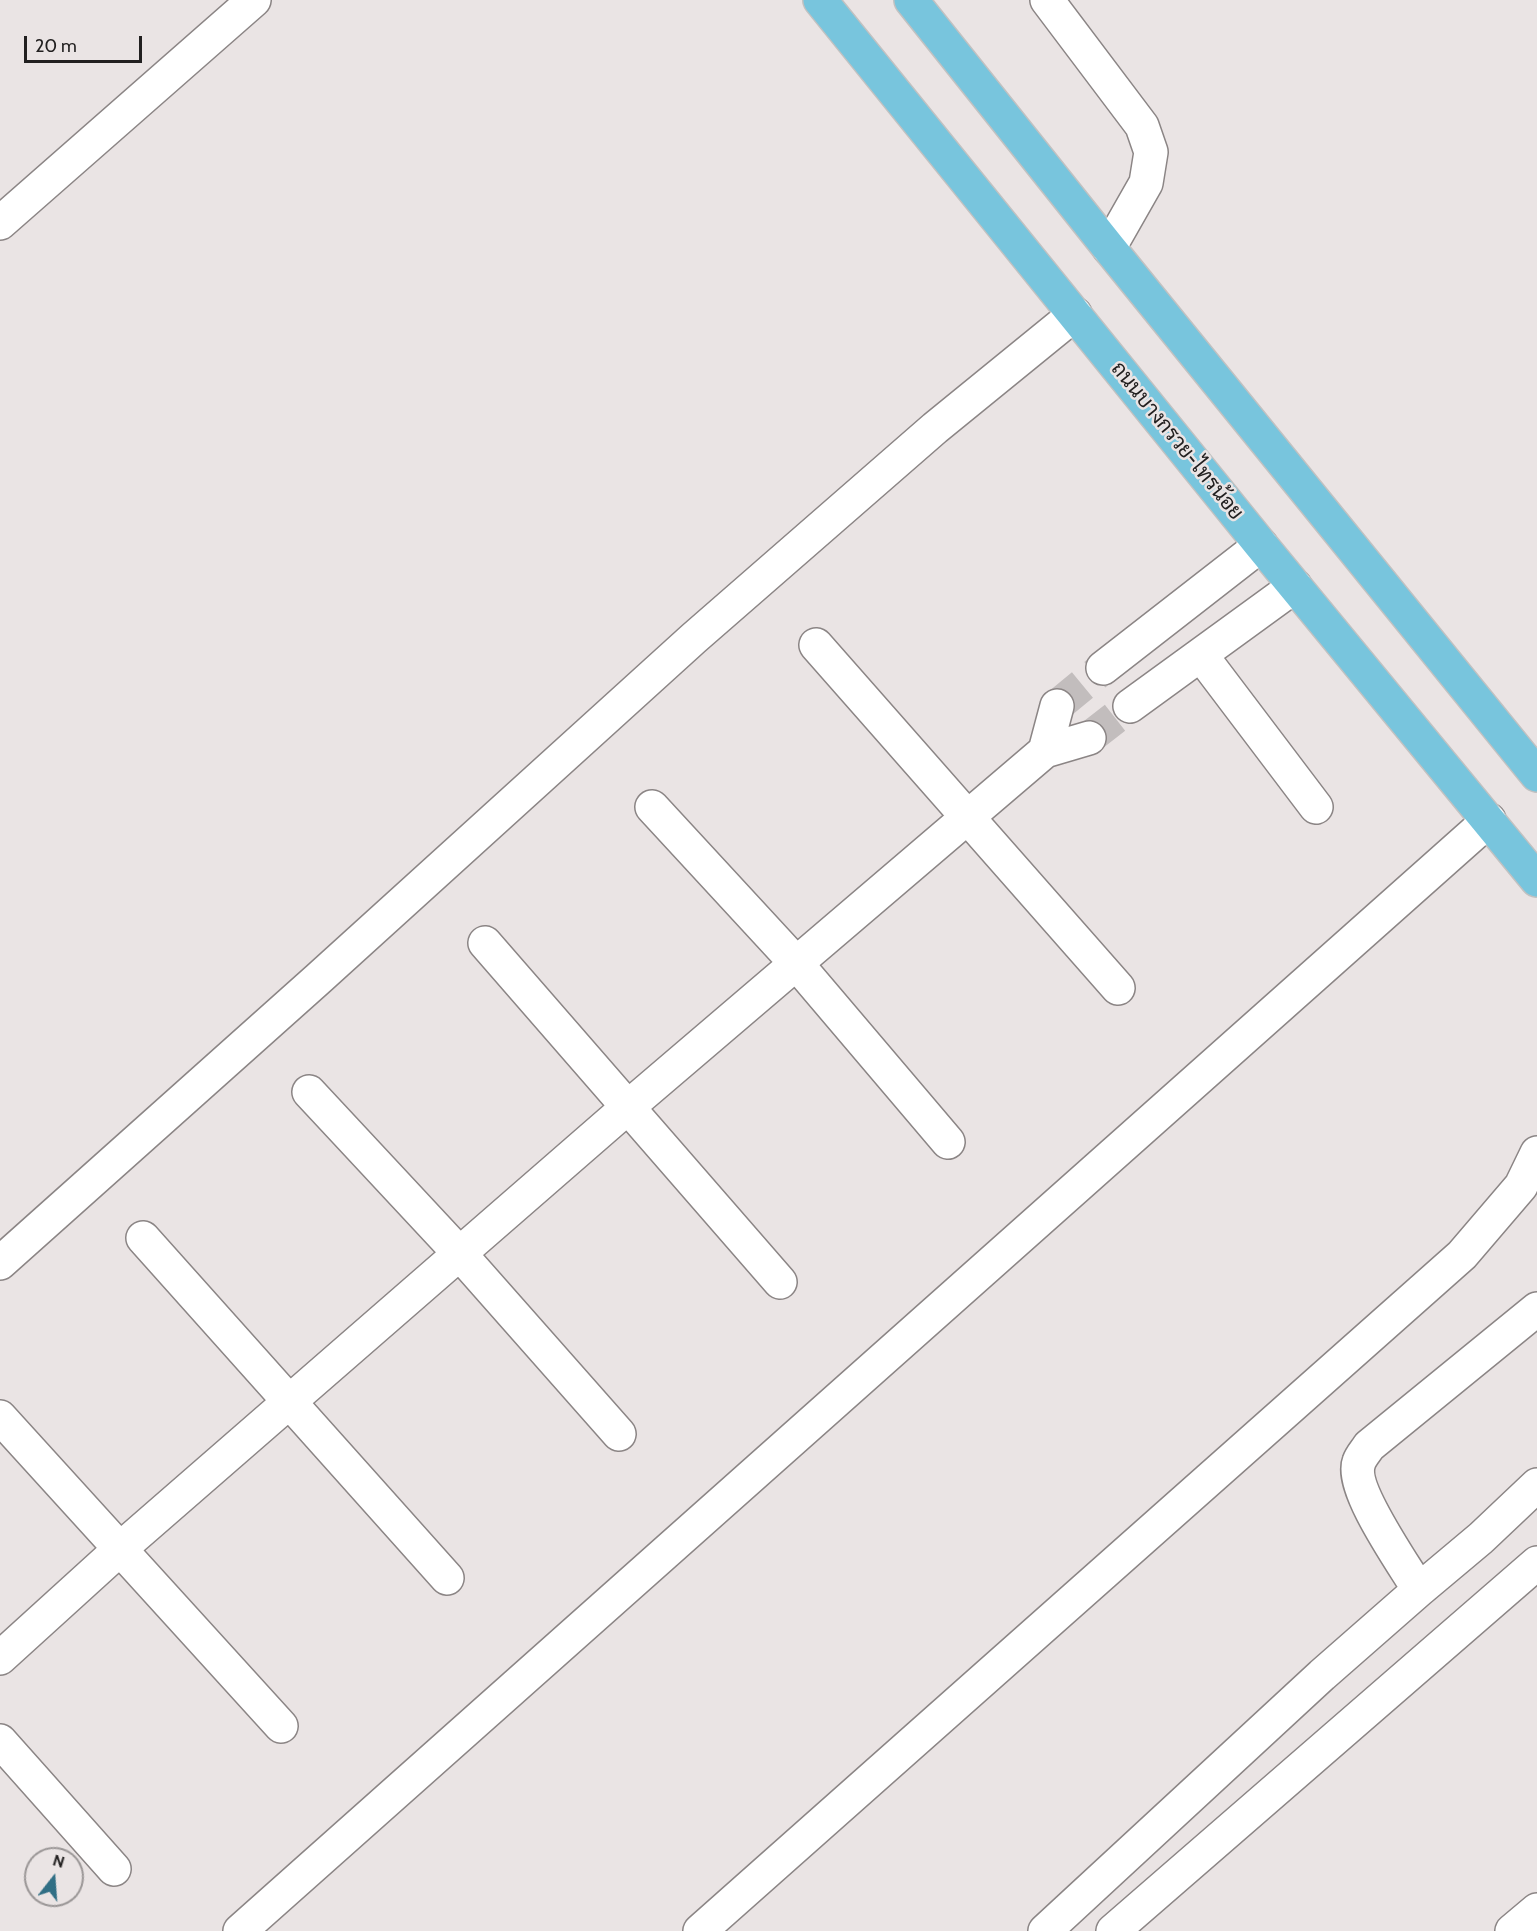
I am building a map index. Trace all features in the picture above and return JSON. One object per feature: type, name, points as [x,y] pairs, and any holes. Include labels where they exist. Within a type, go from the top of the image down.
[{"type":"main road","name":"ถนนบางกรวย-ไทรน้อย","points":[[820,0],[1261,545],[1537,880]]},
{"type":"main road","points":[[912,0],[1109,248],[1537,775]]},
{"type":"street","points":[[0,223],[254,0]]},
{"type":"street","points":[[1047,0],[1142,126],[1151,152],[1146,183],[1109,248]]},
{"type":"street","points":[[0,1263],[327,971],[694,638],[935,428],[1075,314]]},
{"type":"street","points":[[1103,668],[1261,545]]},
{"type":"street","points":[[1130,706],[1295,586]]},
{"type":"street","points":[[816,645],[1118,988]]},
{"type":"street","points":[[1201,655],[1316,807]]},
{"type":"street","points":[[1045,751],[1057,705]]},
{"type":"street","points":[[0,1658],[120,1550],[628,1107],[1045,751],[1089,738]]},
{"type":"street","points":[[652,807],[796,963],[948,1142]]},
{"type":"street","points":[[240,1931],[1489,820]]},
{"type":"street","points":[[485,943],[780,1282]]},
{"type":"street","points":[[309,1092],[460,1254],[619,1434]]},
{"type":"street","points":[[700,1931],[1462,1255],[1521,1186],[1537,1153]]},
{"type":"street","points":[[143,1238],[447,1578]]},
{"type":"street","points":[[1419,1590],[1366,1502],[1358,1479],[1359,1462],[1370,1446],[1537,1309]]},
{"type":"street","points":[[0,1417],[281,1726]]},
{"type":"street","points":[[1045,1931],[1322,1675],[1481,1538],[1537,1485]]},
{"type":"street","points":[[1113,1931],[1537,1563]]},
{"type":"street","points":[[0,1741],[114,1869]]},
{"type":"street","points":[[1512,1931],[1537,1910]]},
{"type":"tunnel","points":[[1057,706],[1103,668]]},
{"type":"tunnel","points":[[1089,738],[1130,706]]}]
